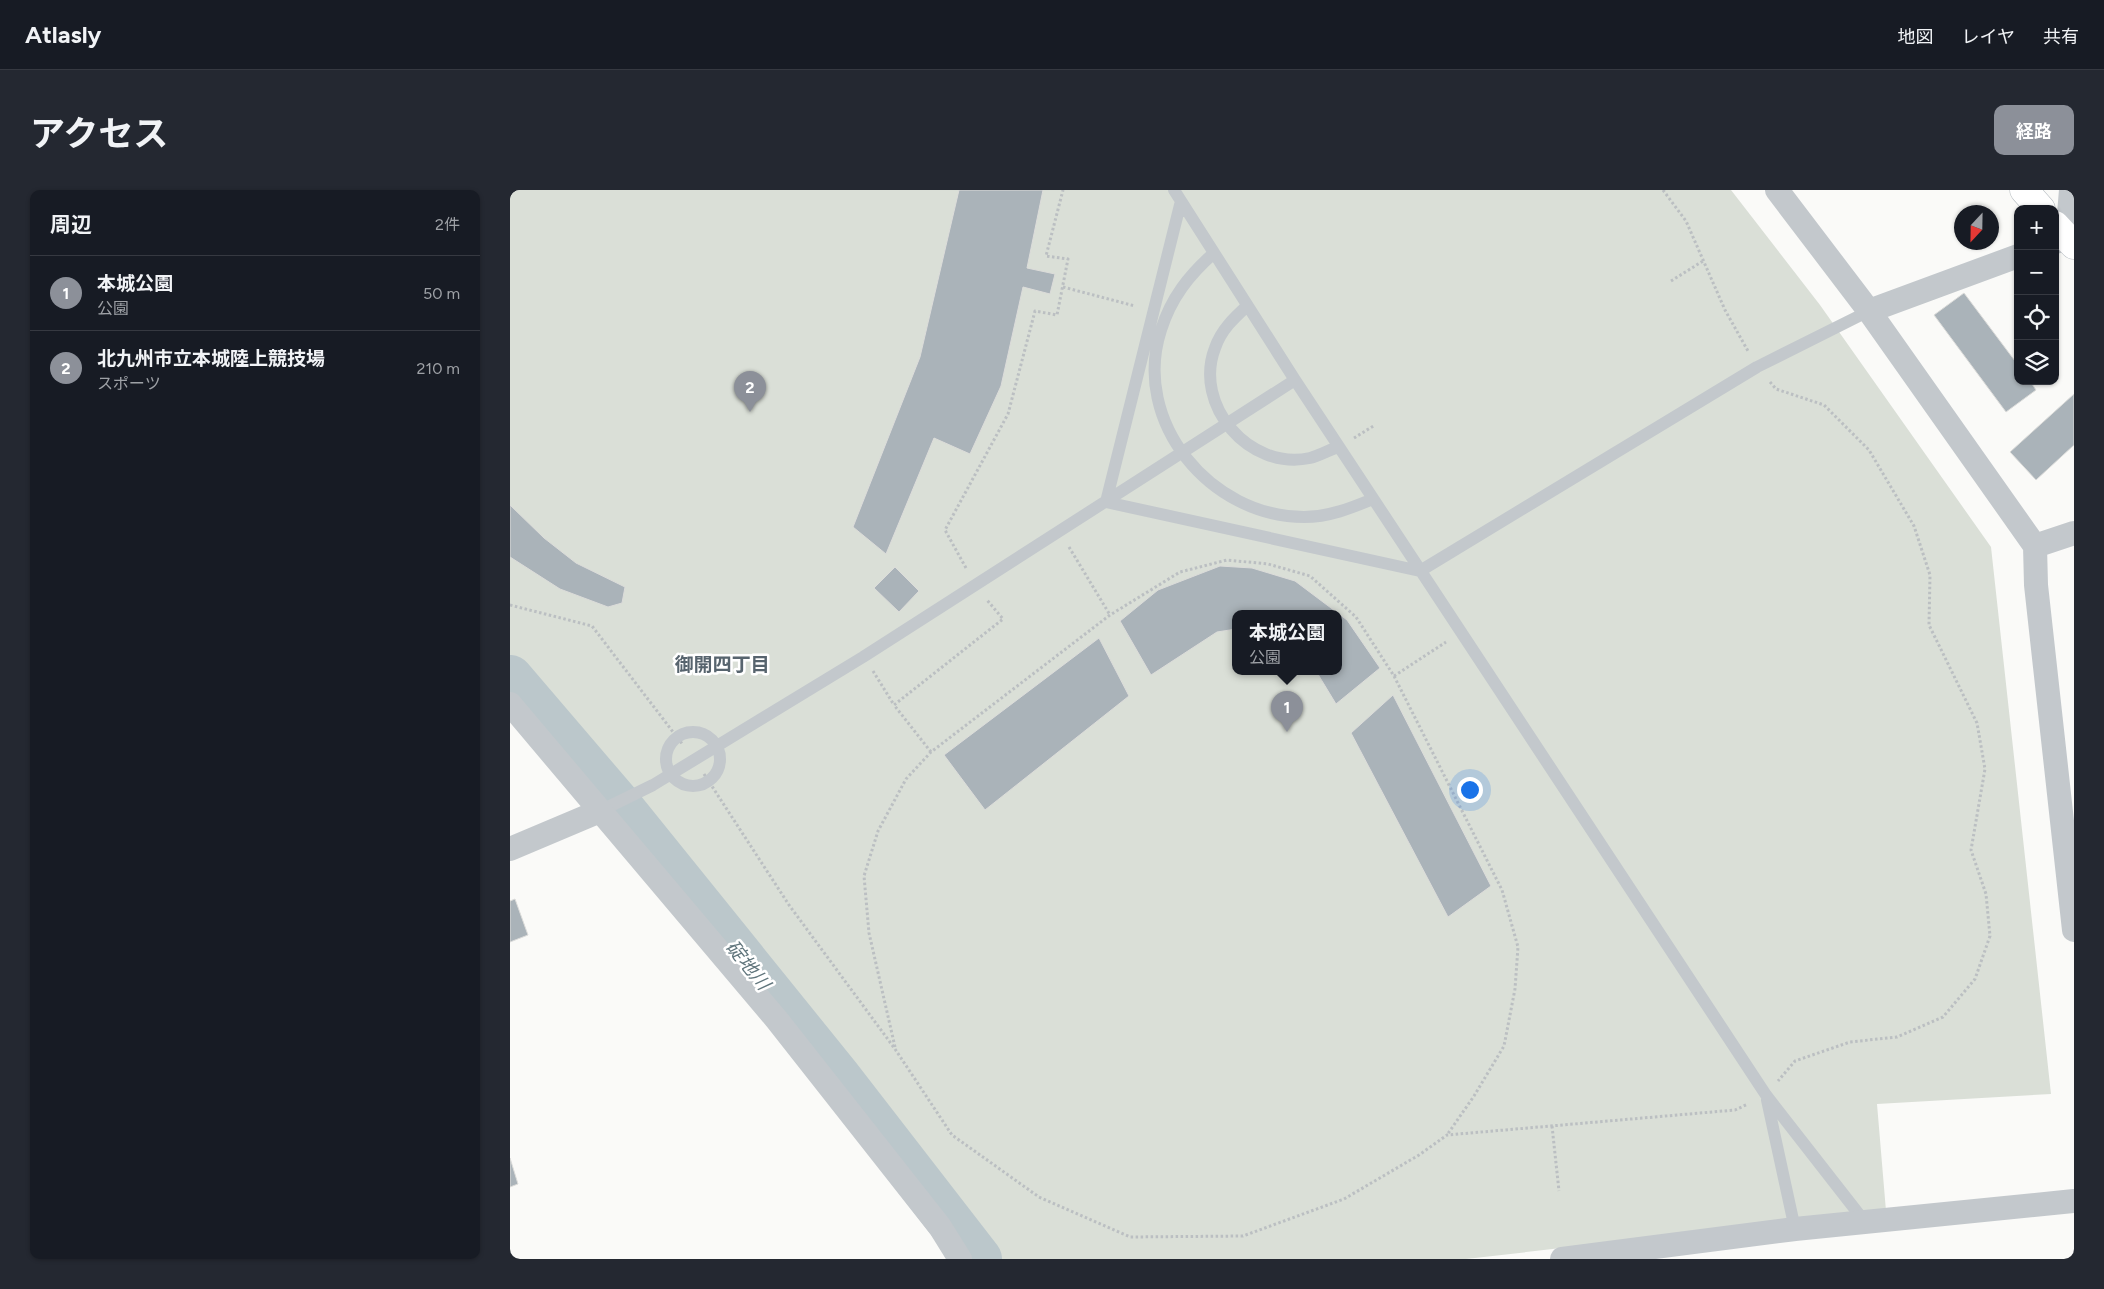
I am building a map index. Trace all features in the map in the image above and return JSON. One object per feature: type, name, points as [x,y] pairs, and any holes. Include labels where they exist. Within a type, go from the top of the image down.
[{"type":"main road","points":[[2024,190],[2037,205]]},
{"type":"street","points":[[1777,190],[1869,311],[2035,546],[2036,585],[2074,930]]},
{"type":"street","points":[[2063,237],[2071,190]]},
{"type":"street","points":[[1869,311],[2014,257]]},
{"type":"street","points":[[2035,546],[2074,533]]},
{"type":"street","points":[[510,704],[777,1020],[940,1226],[960,1259]]},
{"type":"street","points":[[510,850],[600,811]]},
{"type":"street","points":[[1562,1259],[1598,1257],[1795,1229],[2074,1201]]},
{"type":"lane","points":[[1174,190],[1338,447],[1766,1095],[1866,1222]]},
{"type":"lane","points":[[1106,502],[1181,201]]},
{"type":"lane","points":[[1214,253],[1190,274],[1172,301],[1159,339],[1155,362],[1157,394],[1166,425],[1181,454],[1205,480],[1235,500],[1268,513],[1304,517],[1331,513],[1373,499]]},
{"type":"lane","points":[[1247,306],[1228,324],[1219,340],[1215,348],[1210,374],[1214,401],[1226,425],[1249,446],[1278,458],[1309,458],[1338,447]]},
{"type":"lane","points":[[1106,502],[1420,571],[1757,367],[1869,311]]},
{"type":"lane","points":[[600,811],[670,774],[863,657],[1295,380]]},
{"type":"lane","points":[[691,732],[699,733],[706,735],[717,745],[720,758],[718,771],[709,781],[695,786],[681,783],[670,774],[666,761],[668,747],[677,736],[691,732]]},
{"type":"lane","points":[[1766,1095],[1795,1229]]},
{"type":"path","points":[[894,705],[1003,619],[975,586],[945,530],[1008,414],[1035,311],[1057,315],[1068,259],[1046,256],[1063,190]]},
{"type":"path","points":[[1447,1135],[1734,1110],[1766,1095],[1795,1061],[1850,1042],[1897,1037],[1943,1018],[1975,979],[1990,936],[1986,894],[1971,850],[1985,769],[1977,723],[1929,625],[1930,575],[1914,526],[1869,450],[1824,405],[1776,389],[1757,367],[1725,310],[1686,221],[1663,190]]},
{"type":"path","points":[[1670,281],[1703,262]]},
{"type":"path","points":[[1063,287],[1153,311]]},
{"type":"path","points":[[1059,532],[1110,615]]},
{"type":"path","points":[[510,605],[592,626],[677,736],[709,781],[789,905],[895,1049],[952,1135],[1039,1197],[1130,1237],[1243,1236],[1344,1199],[1419,1155],[1447,1135],[1474,1096],[1504,1046],[1515,989],[1518,947],[1502,890],[1394,676],[1356,617],[1310,576],[1268,564],[1227,560],[1180,572],[1110,615],[931,752],[906,779],[878,831],[864,876],[869,933],[895,1049]]},
{"type":"path","points":[[1394,676],[1461,633]]},
{"type":"path","points":[[863,657],[894,705],[931,752]]},
{"type":"path","points":[[1552,1126],[1559,1191]]},
{"type":"shaded area","points":[[510,190],[1731,190],[1820,305],[1991,547],[2051,1094],[1877,1104],[1886,1211],[1466,1259],[988,1259],[617,794],[510,669]]},
{"type":"building","points":[[959,190],[1043,190],[1027,268],[1055,274],[1050,294],[1023,287],[1001,386],[970,454],[934,438],[886,554],[853,527],[920,357]]},
{"type":"building","points":[[1964,293],[2014,360],[2014,385],[2033,385],[2036,390],[2006,412],[1934,315]]},
{"type":"building","points":[[2074,394],[2074,445],[2036,480],[2010,452]]},
{"type":"building","points":[[510,505],[544,538],[576,563],[625,587],[622,603],[608,607],[560,589],[510,557]]},
{"type":"building","points":[[1220,566],[1252,568],[1295,581],[1334,610],[1232,610],[1232,630],[1217,632],[1151,675],[1120,621],[1158,590]]},
{"type":"building","points":[[895,567],[919,591],[899,612],[874,588]]},
{"type":"building","points":[[1342,616],[1347,620],[1380,668],[1336,704],[1318,675],[1342,675]]},
{"type":"building","points":[[1099,638],[1129,696],[985,810],[944,755]]},
{"type":"building","points":[[1393,695],[1491,886],[1448,917],[1351,733]]},
{"type":"building","points":[[515,899],[528,935],[510,942],[510,901]]},
{"type":"building","points":[[510,1158],[518,1184],[510,1187]]},
{"type":"waterway","name":"碇地川","points":[[510,678],[617,803],[838,1077],[979,1259]]},
{"type":"place","name":"北九州市立本城陸上競技場","points":[[750,412]]},
{"type":"place","name":"本城公園","points":[[1287,732]]},
{"type":"district","name":"御開四丁目","points":[[722,664]]}]
